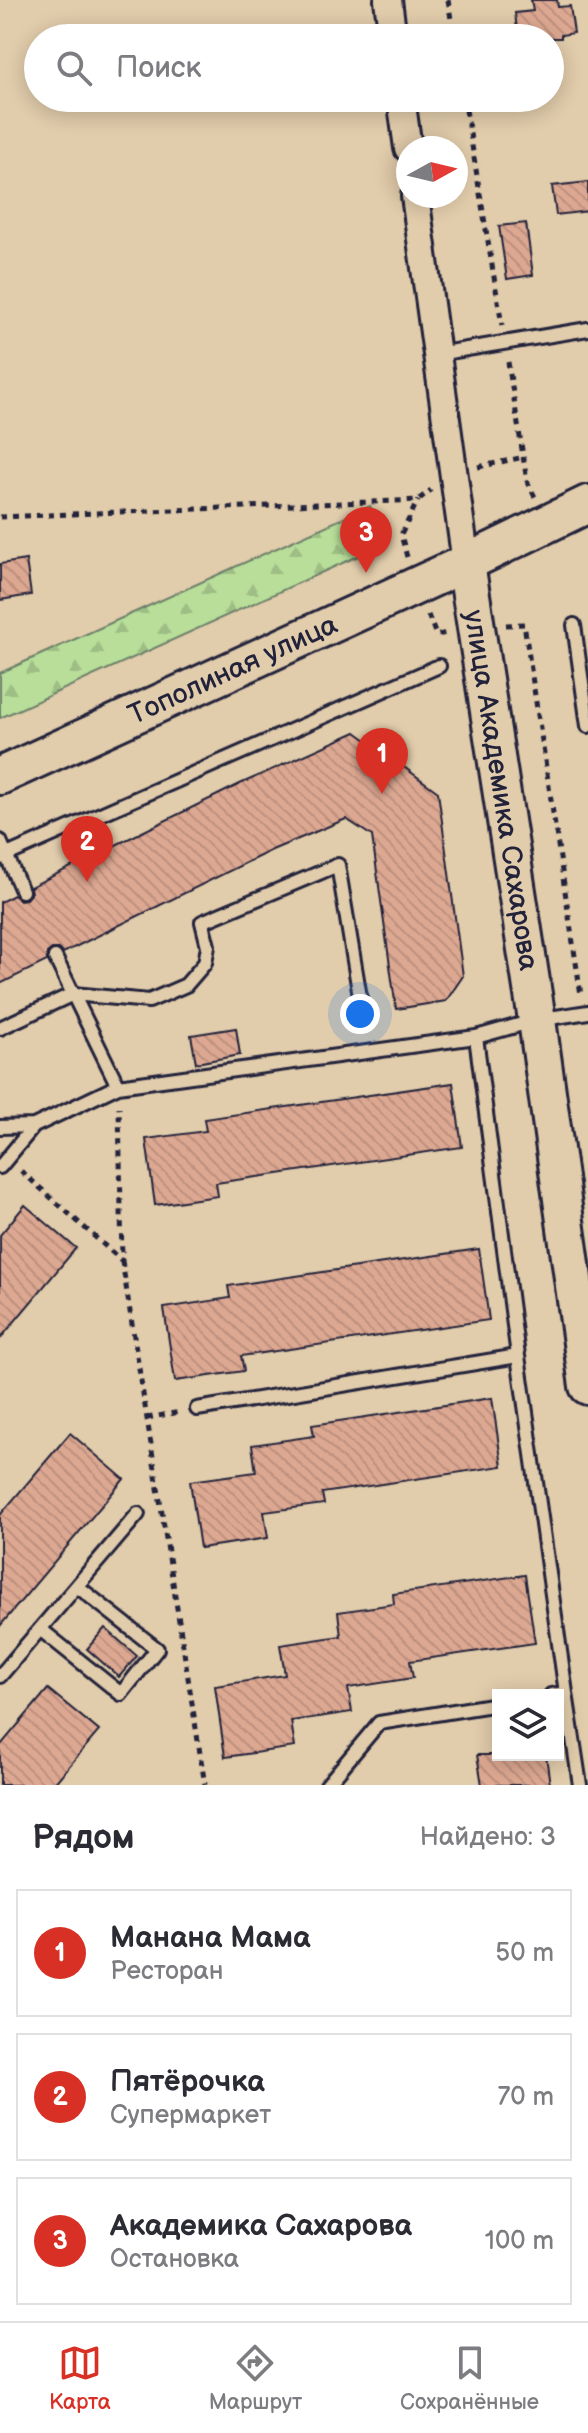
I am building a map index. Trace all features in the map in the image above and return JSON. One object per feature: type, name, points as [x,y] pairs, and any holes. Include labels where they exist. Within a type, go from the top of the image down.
[{"type":"street","points":[[388,0],[391,24]]},
{"type":"street","points":[[403,112],[406,136]]},
{"type":"street","name":"улица Академика Сахарова","points":[[417,208],[588,1386]]},
{"type":"street","name":"Тополиная улица","points":[[0,776],[588,504]]},
{"type":"lane","points":[[437,354],[588,329]]},
{"type":"lane","points":[[574,625],[588,726]]},
{"type":"lane","points":[[3,857],[439,666]]},
{"type":"lane","points":[[0,841],[3,857],[22,891]]},
{"type":"lane","points":[[0,1028],[73,994],[149,1001],[186,985],[205,963],[208,946],[202,922],[338,865],[360,997]]},
{"type":"lane","points":[[55,957],[118,1086]]},
{"type":"lane","points":[[0,1127],[34,1126],[118,1086],[476,1037],[537,1020],[586,1013]]},
{"type":"lane","points":[[476,1037],[580,1785]]},
{"type":"lane","points":[[3,1163],[34,1126]]},
{"type":"lane","points":[[197,1409],[518,1356]]},
{"type":"lane","points":[[0,1676],[138,1514]]},
{"type":"lane","points":[[40,1629],[121,1694],[157,1649],[77,1586]]},
{"type":"lane","points":[[327,1785],[379,1723],[492,1705]]},
{"type":"path","points":[[448,0],[452,24]]},
{"type":"path","points":[[466,112],[527,481],[548,523]]},
{"type":"path","points":[[0,517],[418,500],[454,472],[524,457]]},
{"type":"path","points":[[436,635],[477,627],[524,624],[586,1013]]},
{"type":"path","points":[[118,1086],[122,1261],[205,1785]]},
{"type":"path","points":[[3,1163],[122,1261]]},
{"type":"path","points":[[147,1418],[197,1409]]},
{"type":"green space","points":[[370,506],[387,543],[0,718],[0,673]]},
{"type":"building","points":[[531,0],[557,0],[558,7],[570,6],[574,33],[564,35],[564,24],[516,24],[515,13],[533,11]]},
{"type":"building","points":[[588,182],[588,211],[556,215],[552,186]]},
{"type":"building","points":[[526,223],[533,275],[507,279],[499,226]]},
{"type":"building","points":[[26,560],[31,595],[0,600],[0,564]]},
{"type":"building","points":[[356,732],[438,792],[463,976],[446,1001],[396,1009],[372,836],[346,819],[272,850],[63,953],[52,949],[47,953],[47,961],[0,984],[0,902],[14,895],[20,900],[26,899],[31,893],[30,887],[240,784]]},
{"type":"building","points":[[236,1028],[240,1055],[196,1063],[191,1035]]},
{"type":"building","points":[[453,1083],[462,1147],[216,1183],[218,1196],[155,1205],[146,1139],[206,1131],[204,1119]]},
{"type":"building","points":[[25,1205],[76,1248],[0,1339],[0,1235]]},
{"type":"building","points":[[479,1249],[489,1320],[241,1356],[244,1371],[175,1381],[164,1308],[230,1298],[228,1286]]},
{"type":"building","points":[[492,1398],[502,1466],[322,1493],[324,1504],[264,1512],[268,1538],[200,1548],[190,1481],[256,1472],[252,1445],[314,1436],[312,1425]]},
{"type":"building","points":[[70,1433],[124,1479],[0,1626],[0,1515]]},
{"type":"building","points":[[525,1575],[535,1643],[410,1661],[413,1678],[348,1688],[352,1712],[291,1721],[295,1747],[225,1757],[215,1686],[285,1675],[280,1645],[341,1636],[338,1612],[394,1604],[393,1594]]},
{"type":"building","points":[[105,1628],[137,1656],[119,1677],[87,1649]]},
{"type":"building","points":[[48,1689],[99,1731],[53,1785],[0,1785],[0,1746]]},
{"type":"building","points":[[477,1755],[492,1755],[492,1761],[547,1761],[550,1785],[482,1785]]},
{"type":"place","name":"Академика Сахарова","points":[[366,573]]},
{"type":"place","name":"Манана Мама","points":[[382,794]]},
{"type":"place","name":"Пятёрочка","points":[[87,882]]}]
